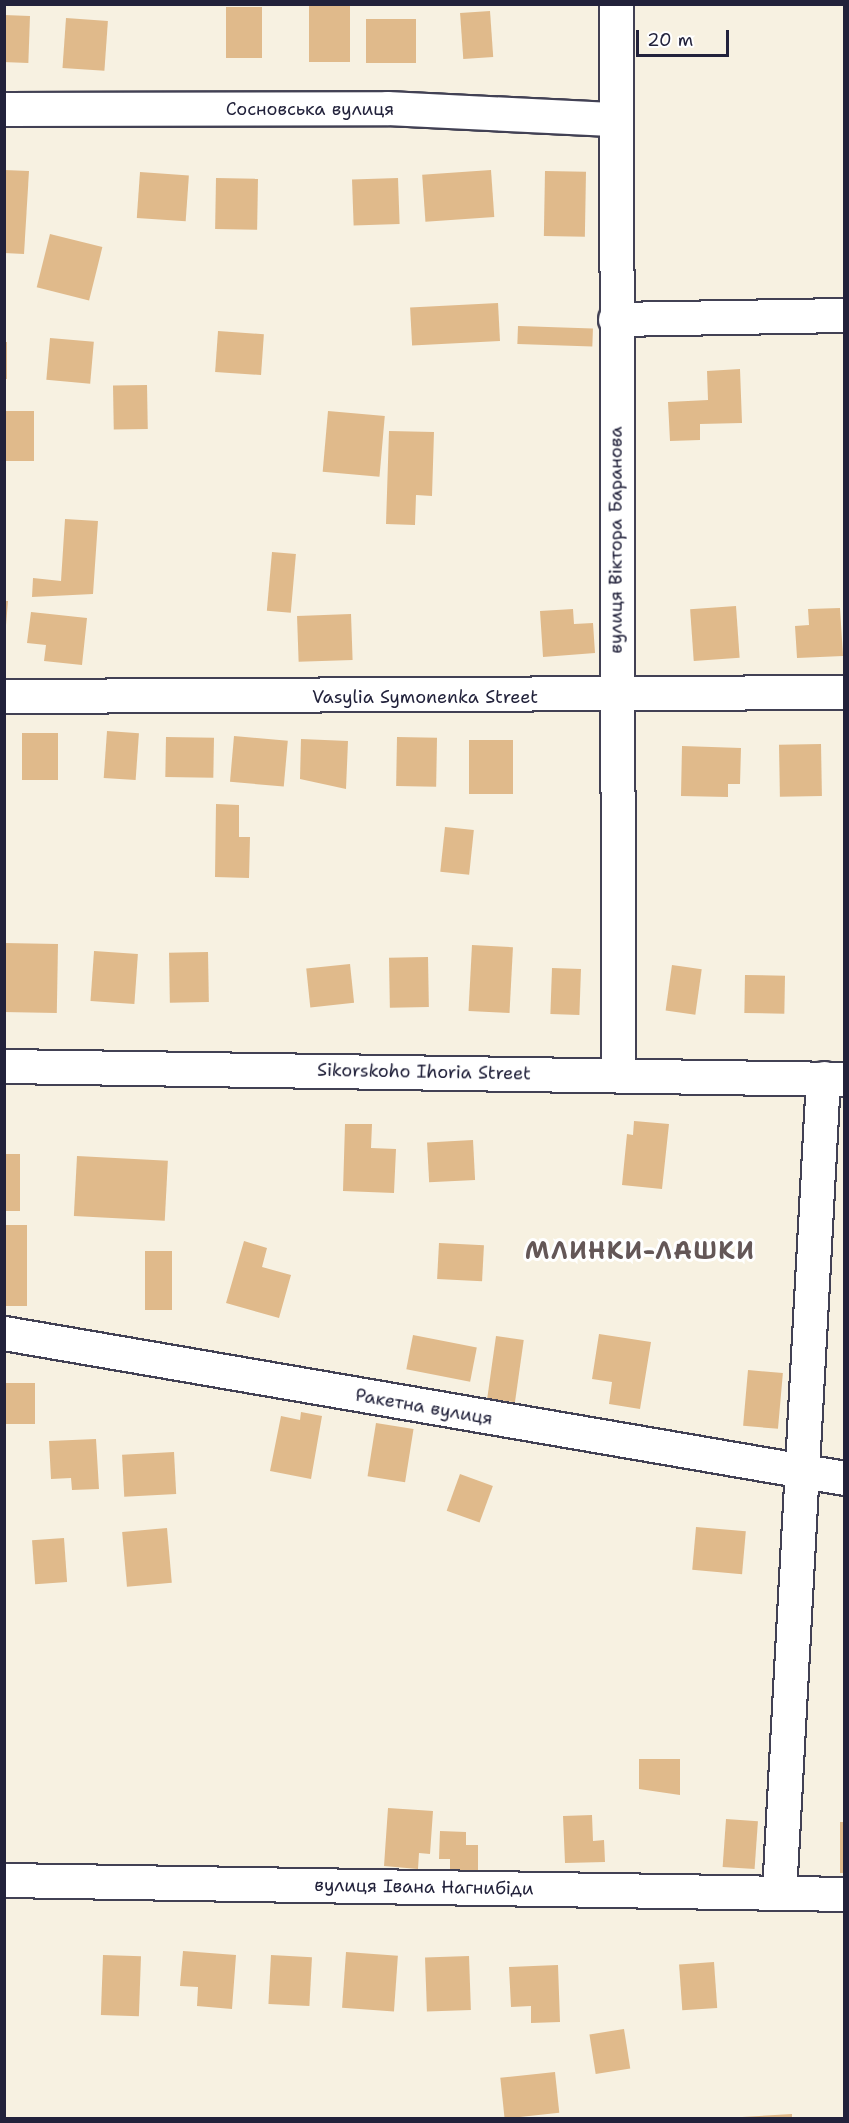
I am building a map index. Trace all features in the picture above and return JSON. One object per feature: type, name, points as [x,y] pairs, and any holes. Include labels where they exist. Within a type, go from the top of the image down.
[{"type":"street","name":"вулиця Віктора Баранова","points":[[616,4],[618,1075]]},
{"type":"street","name":"Сосновська вулиця","points":[[4,109],[387,108],[616,119]]},
{"type":"street","points":[[615,319],[844,315]]},
{"type":"street","name":"Vasylia Symonenka Street","points":[[4,696],[617,696],[844,692]]},
{"type":"street","name":"Sikorskoho Ihoria Street","points":[[4,1066],[834,1078]]},
{"type":"street","points":[[779,1893],[802,1474],[834,1078]]},
{"type":"street","name":"Ракетна вулиця","points":[[4,1333],[802,1474],[844,1478]]},
{"type":"street","name":"вулиця Івана Нагнибіди","points":[[4,1880],[844,1894]]},
{"type":"building","points":[[309,4],[350,4],[350,62],[309,62]]},
{"type":"building","points":[[226,7],[262,7],[262,58],[226,58]]},
{"type":"building","points":[[490,11],[493,57],[463,59],[460,13]]},
{"type":"building","points":[[4,15],[30,16],[28,63],[4,62]]},
{"type":"building","points":[[66,18],[108,21],[104,71],[63,68]]},
{"type":"building","points":[[366,19],[416,19],[416,63],[366,63]]},
{"type":"building","points":[[4,170],[29,171],[24,254],[4,253]]},
{"type":"building","points":[[491,170],[494,217],[425,222],[422,175]]},
{"type":"building","points":[[545,171],[586,172],[585,237],[544,236]]},
{"type":"building","points":[[140,172],[189,175],[186,221],[137,218]]},
{"type":"building","points":[[216,178],[258,179],[257,230],[215,229]]},
{"type":"building","points":[[398,178],[400,224],[354,226],[352,180]]},
{"type":"building","points":[[50,234],[102,247],[89,300],[37,287]]},
{"type":"building","points":[[498,303],[500,341],[412,346],[410,308]]},
{"type":"building","points":[[518,326],[593,329],[592,347],[517,344]]},
{"type":"building","points":[[218,331],[264,334],[261,375],[215,372]]},
{"type":"building","points":[[50,338],[94,342],[90,384],[46,380]]},
{"type":"building","points":[[4,342],[7,342],[7,379],[4,379]]},
{"type":"building","points":[[740,369],[742,423],[700,424],[700,440],[670,441],[668,402],[708,400],[707,371]]},
{"type":"building","points":[[147,385],[148,429],[114,430],[113,386]]},
{"type":"building","points":[[6,411],[34,411],[34,461],[6,461]]},
{"type":"building","points":[[328,411],[385,416],[379,477],[323,472]]},
{"type":"building","points":[[389,431],[434,432],[432,496],[416,495],[415,525],[386,524]]},
{"type":"building","points":[[65,519],[98,521],[93,594],[32,597],[33,578],[61,581]]},
{"type":"building","points":[[272,552],[296,554],[291,613],[267,611]]},
{"type":"building","points":[[4,601],[8,601],[6,625],[4,625]]},
{"type":"building","points":[[736,606],[740,658],[694,661],[690,609]]},
{"type":"building","points":[[840,608],[843,656],[797,658],[795,626],[809,625],[808,609]]},
{"type":"building","points":[[573,609],[574,624],[593,623],[595,653],[543,657],[540,611]]},
{"type":"building","points":[[31,612],[87,618],[82,665],[44,661],[46,645],[27,643]]},
{"type":"building","points":[[351,614],[353,660],[299,662],[297,616]]},
{"type":"building","points":[[107,731],[139,733],[136,780],[104,778]]},
{"type":"building","points":[[22,733],[58,733],[58,780],[22,780]]},
{"type":"building","points":[[234,736],[288,741],[284,787],[230,782]]},
{"type":"building","points":[[166,737],[214,738],[213,778],[165,777]]},
{"type":"building","points":[[397,737],[437,738],[436,787],[396,786]]},
{"type":"building","points":[[301,739],[348,741],[346,789],[300,779]]},
{"type":"building","points":[[469,740],[513,740],[513,794],[469,794]]},
{"type":"building","points":[[821,744],[822,796],[780,797],[779,745]]},
{"type":"building","points":[[682,746],[741,748],[740,784],[728,784],[728,797],[681,796]]},
{"type":"building","points":[[216,804],[239,805],[239,837],[250,837],[249,878],[215,877]]},
{"type":"building","points":[[445,827],[474,830],[469,875],[440,872]]},
{"type":"building","points":[[4,943],[58,944],[57,1013],[4,1012]]},
{"type":"building","points":[[472,945],[513,947],[509,1013],[469,1011]]},
{"type":"building","points":[[94,951],[138,954],[134,1004],[91,1001]]},
{"type":"building","points":[[208,952],[209,1002],[170,1003],[169,953]]},
{"type":"building","points":[[428,957],[429,1007],[390,1008],[389,958]]},
{"type":"building","points":[[350,964],[354,1003],[310,1007],[306,969]]},
{"type":"building","points":[[672,965],[702,969],[695,1015],[666,1011]]},
{"type":"building","points":[[552,968],[581,969],[579,1015],[550,1014]]},
{"type":"building","points":[[745,975],[785,976],[784,1014],[744,1013]]},
{"type":"building","points":[[634,1121],[669,1124],[662,1189],[622,1185],[627,1134],[633,1135]]},
{"type":"building","points":[[345,1124],[372,1124],[371,1148],[396,1149],[394,1193],[343,1191]]},
{"type":"building","points":[[473,1140],[475,1180],[429,1182],[427,1142]]},
{"type":"building","points":[[4,1154],[20,1154],[20,1211],[4,1211]]},
{"type":"building","points":[[77,1156],[168,1161],[165,1221],[74,1216]]},
{"type":"building","points":[[4,1225],[27,1225],[27,1306],[4,1306]]},
{"type":"building","points":[[244,1241],[267,1248],[262,1267],[291,1275],[279,1318],[226,1303]]},
{"type":"building","points":[[439,1243],[484,1245],[482,1281],[437,1279]]},
{"type":"building","points":[[145,1251],[172,1251],[172,1310],[145,1310]]},
{"type":"building","points":[[599,1334],[651,1342],[640,1409],[609,1404],[612,1382],[592,1379]]},
{"type":"building","points":[[413,1335],[477,1347],[470,1382],[406,1369]]},
{"type":"building","points":[[496,1336],[524,1340],[515,1402],[487,1398]]},
{"type":"building","points":[[748,1370],[783,1373],[778,1429],[743,1426]]},
{"type":"building","points":[[4,1383],[35,1383],[35,1424],[4,1424]]},
{"type":"building","points":[[301,1412],[322,1416],[311,1479],[270,1471],[281,1416],[300,1420]]},
{"type":"building","points":[[376,1423],[414,1429],[405,1482],[368,1476]]},
{"type":"building","points":[[96,1439],[99,1489],[72,1490],[71,1478],[51,1479],[49,1441]]},
{"type":"building","points":[[174,1452],[176,1494],[124,1497],[122,1455]]},
{"type":"building","points":[[460,1474],[493,1486],[480,1523],[447,1511]]},
{"type":"building","points":[[696,1527],[746,1531],[742,1574],[692,1570]]},
{"type":"building","points":[[167,1528],[172,1583],[127,1587],[122,1532]]},
{"type":"building","points":[[64,1538],[67,1582],[35,1584],[32,1540]]},
{"type":"building","points":[[639,1759],[680,1759],[680,1795],[639,1789]]},
{"type":"building","points":[[388,1808],[433,1811],[430,1854],[419,1853],[418,1869],[384,1866]]},
{"type":"building","points":[[592,1815],[593,1841],[604,1840],[605,1862],[565,1863],[563,1816]]},
{"type":"building","points":[[726,1819],[758,1821],[755,1869],[723,1867]]},
{"type":"building","points":[[840,1822],[844,1822],[844,1873],[840,1873]]},
{"type":"building","points":[[440,1831],[466,1832],[466,1845],[478,1845],[478,1878],[450,1877],[450,1859],[439,1859]]},
{"type":"building","points":[[183,1951],[236,1955],[232,2009],[197,2006],[198,1987],[180,1986]]},
{"type":"building","points":[[346,1952],[398,1956],[394,2011],[342,2008]]},
{"type":"building","points":[[103,1955],[141,1956],[139,2016],[101,2015]]},
{"type":"building","points":[[271,1955],[312,1957],[309,2006],[268,2004]]},
{"type":"building","points":[[469,1956],[471,2010],[427,2012],[425,1958]]},
{"type":"building","points":[[714,1962],[717,2008],[682,2010],[679,1964]]},
{"type":"building","points":[[558,1965],[560,2022],[531,2023],[531,2006],[511,2007],[509,1967]]},
{"type":"building","points":[[624,2029],[630,2069],[596,2074],[589,2034]]},
{"type":"building","points":[[555,2072],[559,2113],[505,2118],[500,2078]]},
{"type":"building","points":[[792,2114],[792,2118],[742,2118],[742,2117]]},
{"type":"district","name":"МЛИНКИ-ЛАШКИ","points":[[640,1252]]}]
